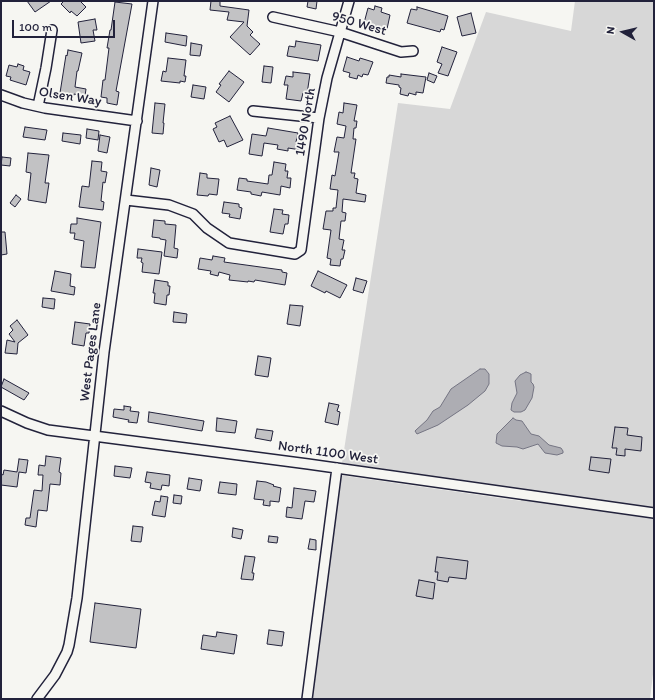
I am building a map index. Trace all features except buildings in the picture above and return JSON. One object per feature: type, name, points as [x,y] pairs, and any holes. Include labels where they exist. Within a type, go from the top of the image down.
[{"type":"street","name":"West Pages Lane","points":[[38,699],[55,675],[69,645],[77,598],[111,299],[153,1]]},
{"type":"street","name":"1490 North","points":[[126,200],[169,205],[192,214],[207,228],[229,243],[295,254],[301,250],[319,118],[327,78],[349,1]]},
{"type":"street","name":"950 West","points":[[273,17],[340,32],[401,52],[413,51]]},
{"type":"street","points":[[38,106],[52,30]]},
{"type":"street","name":"Olsen Way","points":[[1,94],[9,98],[38,106],[137,121]]},
{"type":"street","points":[[253,111],[319,118]]},
{"type":"street","name":"North 1100 West","points":[[1,411],[27,423],[48,430],[337,468],[654,513]]},
{"type":"street","points":[[307,699],[337,468]]},
{"type":"shaded area","points":[[575,1],[654,1],[654,666],[650,699],[307,699],[339,475],[521,501],[523,489],[342,463],[398,103],[450,109],[486,12],[571,31]]},
{"type":"shaded area","points":[[480,369],[485,369],[489,374],[489,384],[485,391],[468,405],[438,425],[417,434],[415,431],[427,420],[433,411],[440,407],[451,389]]},
{"type":"shaded area","points":[[526,372],[531,374],[531,382],[534,387],[532,398],[525,410],[521,412],[514,412],[511,410],[512,403],[517,393],[515,381],[520,375]]},
{"type":"shaded area","points":[[513,418],[522,421],[531,434],[539,436],[549,445],[561,448],[563,453],[557,455],[545,453],[538,444],[523,449],[502,446],[496,443],[497,434]]}]
